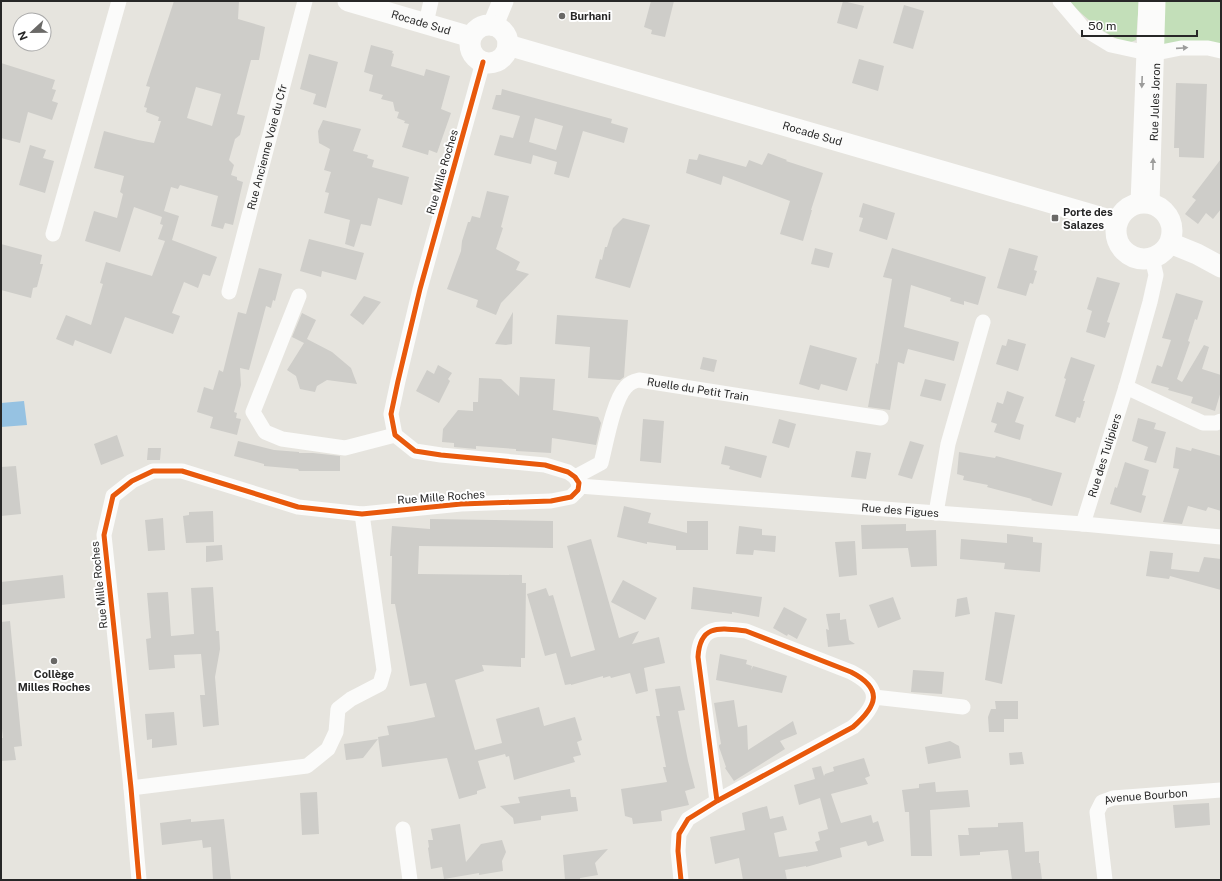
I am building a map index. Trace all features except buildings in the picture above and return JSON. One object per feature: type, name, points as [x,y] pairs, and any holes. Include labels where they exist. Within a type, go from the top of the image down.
[{"type":"main road","name":"Rocade Sud","points":[[348,1],[471,37]]},
{"type":"main road","points":[[493,25],[503,1]]},
{"type":"main road","points":[[493,25],[502,30],[506,35],[508,45],[507,50],[500,59],[494,62],[483,62],[474,55],[471,49],[471,37],[474,32],[482,26],[493,25]]},
{"type":"main road","name":"Rocade Sud","points":[[508,45],[1117,222]]},
{"type":"main road","points":[[1145,203],[1161,207],[1168,214],[1172,223],[1173,233],[1166,250],[1152,258],[1143,259],[1135,258],[1121,247],[1117,239],[1116,230],[1117,222],[1122,213],[1129,207],[1145,203]]},
{"type":"main road","points":[[1170,243],[1197,254],[1221,267]]},
{"type":"street","points":[[53,234],[118,1]]},
{"type":"street","name":"Rue Ancienne Voie du Cfr","points":[[229,292],[305,1]]},
{"type":"street","points":[[426,23],[431,1]]},
{"type":"street","points":[[1060,1],[1083,28],[1111,45],[1150,52],[1181,48],[1208,48],[1221,51]]},
{"type":"street","name":"Rue Jules Joron","points":[[1145,203],[1150,52],[1146,1]]},
{"type":"street","name":"Rue Jules Joron","points":[[1150,52],[1158,1]]},
{"type":"street","name":"Rue Mille Roches","points":[[395,435],[391,414],[398,381],[420,290],[483,62]]},
{"type":"street","name":"Rue des Tulipiers","points":[[1083,524],[1126,387],[1150,302],[1156,275],[1152,258]]},
{"type":"street","points":[[298,296],[253,412],[265,432],[282,439],[345,448],[395,435],[415,451],[545,465],[568,472],[577,482]]},
{"type":"street","points":[[936,513],[948,444],[983,322]]},
{"type":"street","name":"Ruelle du Petit Train","points":[[577,482],[600,463],[616,403],[626,387],[631,382],[639,380],[881,418]]},
{"type":"street","points":[[1126,387],[1203,423],[1216,424],[1221,421]]},
{"type":"street","name":"Rue Mille Roches","points":[[139,880],[131,788],[104,535],[113,496],[132,481],[153,471],[182,471],[298,507],[362,514],[461,504],[551,501],[571,497],[578,490],[577,482]]},
{"type":"street","name":"Rue des Figues","points":[[577,482],[1083,524],[1221,537]]},
{"type":"street","points":[[131,788],[307,766],[328,749],[336,732],[338,708],[351,699],[380,684],[384,670],[362,514]]},
{"type":"street","points":[[681,880],[678,852],[679,834],[688,819],[717,801],[853,727],[865,717],[871,707],[874,697],[870,686],[862,678],[851,672],[746,631],[728,629],[712,631],[704,635],[699,645],[698,657],[717,801]]},
{"type":"street","points":[[874,697],[963,706]]},
{"type":"street","name":"Avenue Bourbon","points":[[1105,880],[1097,812],[1102,802],[1113,798],[1221,790]]},
{"type":"street","points":[[403,829],[410,880]]},
{"type":"green space","points":[[1069,1],[1139,1],[1136,40],[1126,44],[1089,20]]},
{"type":"green space","points":[[1163,1],[1221,1],[1221,46],[1167,47],[1161,42]]},
{"type":"water","points":[[24,401],[27,425],[1,427],[1,403]]},
{"type":"cycle path","points":[[139,880],[131,788],[104,535],[113,496],[132,481],[153,471],[182,471],[298,507],[362,514],[461,504],[551,501],[571,497],[578,490],[579,483],[575,477],[568,472],[545,465],[415,451],[395,435],[391,414],[398,381],[420,289],[483,62]]},
{"type":"cycle path","points":[[681,880],[678,851],[679,834],[688,819],[717,801],[853,727],[872,705],[872,691],[869,685],[862,678],[851,672],[746,631],[719,629],[707,633],[700,646],[698,657],[717,801]]},
{"type":"place","name":"Burhani","points":[[562,16]]},
{"type":"place","name":"Porte des Salazes","points":[[1055,218]]},
{"type":"place","name":"Collège Milles Roches","points":[[54,661]]}]
